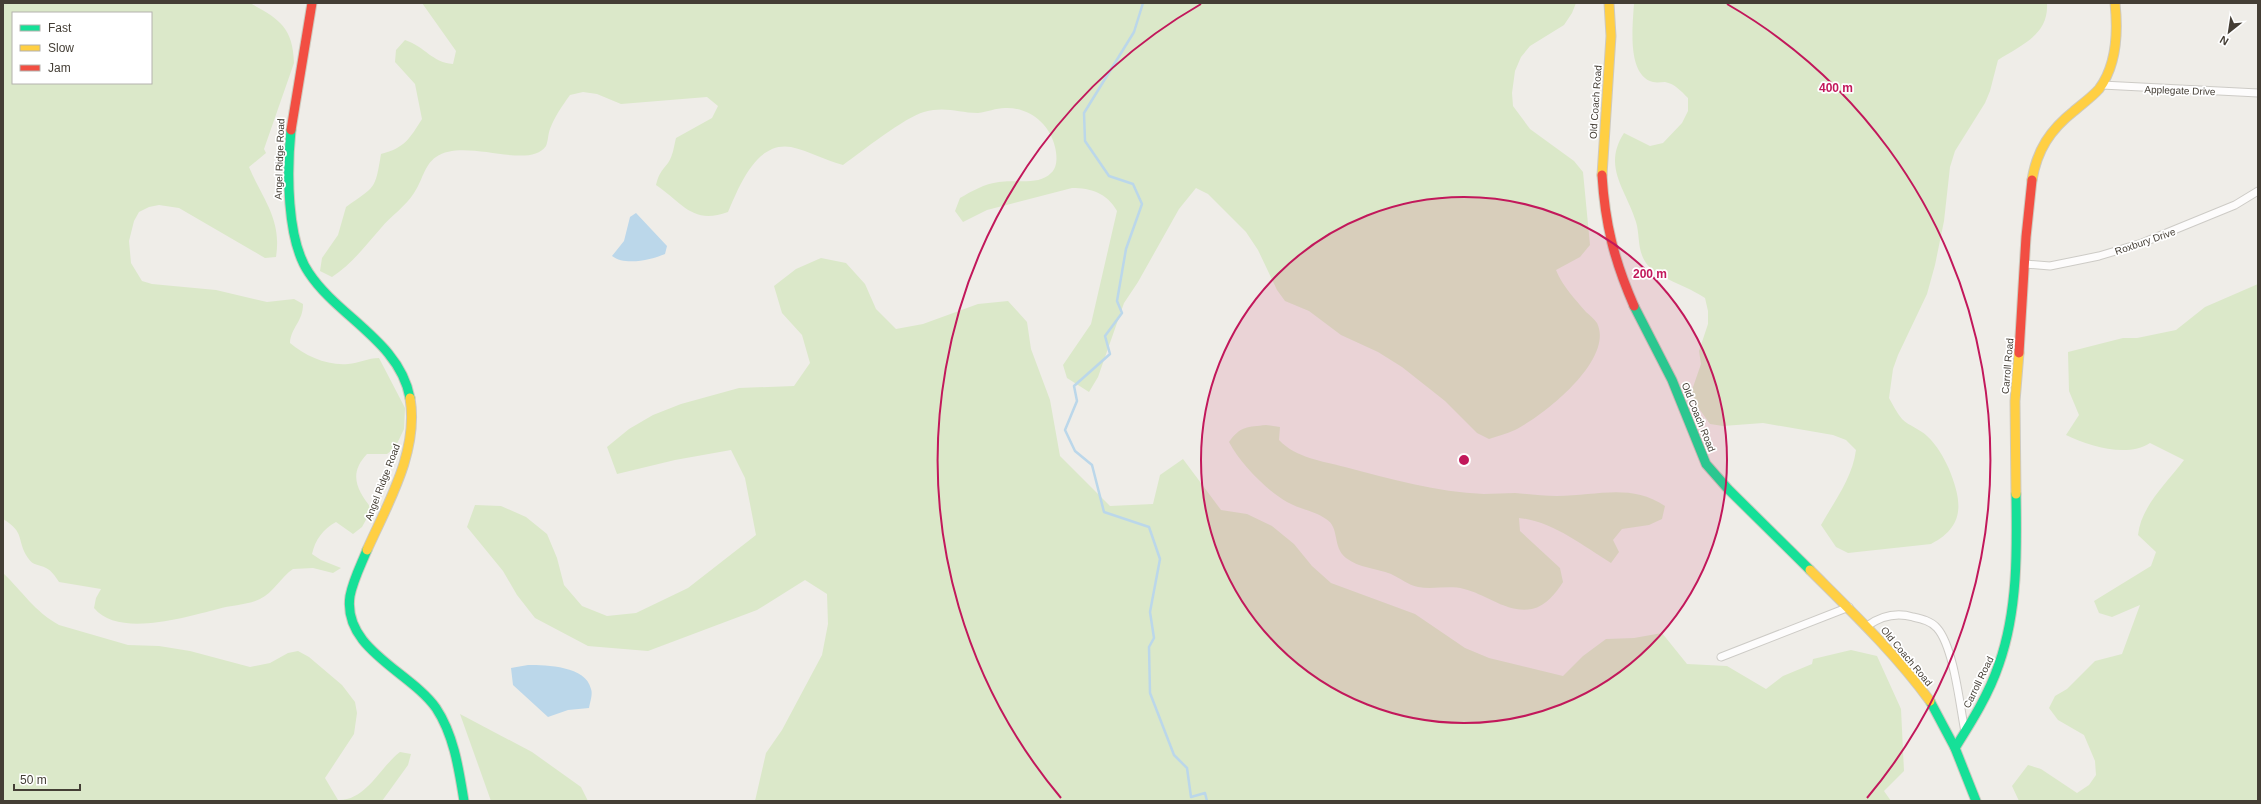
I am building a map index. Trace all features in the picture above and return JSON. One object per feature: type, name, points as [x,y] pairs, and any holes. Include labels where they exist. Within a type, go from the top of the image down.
[{"type":"street","name":"Angel Ridge Road","points":[[312,3],[289,126],[288,186],[289,209],[292,224],[298,246],[307,269],[318,285],[384,350],[402,373],[409,392],[413,421],[408,449],[354,583],[349,607],[358,634],[376,654],[412,681],[435,707],[444,723],[458,768],[464,801]]},
{"type":"street","name":"Old Coach Road","points":[[1609,3],[1611,36],[1601,164],[1604,204],[1611,241],[1622,278],[1644,328],[1672,380],[1706,464],[1738,500],[1849,607],[1914,678],[1931,703],[1955,748],[1976,801]]},
{"type":"street","name":"Carroll Road","points":[[1955,748],[1998,669],[2006,640],[2012,600],[2016,549],[2016,372],[2022,327],[2028,210],[2038,154],[2045,140],[2061,122],[2102,85],[2115,51],[2118,20],[2115,3]]},
{"type":"street","name":"Applegate Drive","points":[[2102,85],[2258,93]]},
{"type":"street","name":"Roxbury Drive","points":[[2025,264],[2050,266],[2099,256],[2142,243],[2235,205],[2258,191]]},
{"type":"street","points":[[1721,657],[1849,607]]},
{"type":"street","points":[[1867,626],[1880,617],[1904,614],[1927,620],[1938,628],[1952,664],[1965,732]]},
{"type":"green space","points":[[3,3],[250,3],[269,14],[282,26],[287,32],[291,41],[293,51],[294,63],[264,149],[266,153],[249,167],[274,221],[277,244],[276,257],[265,258],[179,208],[159,205],[149,207],[139,212],[134,221],[129,241],[131,263],[142,281],[152,284],[216,290],[267,302],[294,299],[303,304],[301,315],[292,333],[290,343],[296,348],[325,362],[340,364],[356,363],[379,358],[405,408],[404,429],[395,448],[387,454],[367,454],[361,461],[358,468],[356,475],[359,489],[372,509],[362,527],[353,534],[336,522],[327,528],[317,540],[312,554],[321,560],[341,568],[333,573],[313,568],[293,569],[269,593],[255,601],[171,620],[135,624],[119,622],[105,617],[94,608],[96,598],[101,589],[59,582],[48,569],[32,562],[24,552],[18,533],[3,519]]},
{"type":"green space","points":[[422,3],[1576,3],[1572,13],[1564,25],[1530,46],[1521,57],[1515,71],[1512,93],[1513,106],[1530,129],[1574,161],[1583,172],[1590,245],[1580,257],[1556,270],[1562,282],[1586,312],[1597,323],[1600,338],[1596,354],[1586,370],[1573,386],[1542,413],[1515,430],[1489,439],[1477,433],[1445,401],[1402,367],[1378,352],[1341,335],[1309,311],[1285,301],[1277,290],[1258,250],[1246,232],[1208,194],[1196,188],[1179,209],[1138,282],[1124,303],[1098,377],[1089,392],[1067,378],[1063,365],[1091,324],[1117,211],[1113,205],[1098,193],[1086,189],[1072,188],[987,210],[963,222],[955,211],[960,198],[983,186],[1005,181],[1033,181],[1046,177],[1055,168],[1055,147],[1048,131],[1037,118],[1022,110],[1014,108],[1002,108],[978,113],[945,110],[932,110],[924,112],[916,115],[895,128],[843,165],[791,147],[779,147],[768,151],[750,168],[728,212],[705,216],[697,214],[681,205],[656,185],[660,173],[671,157],[676,138],[712,118],[718,106],[707,97],[621,104],[597,94],[583,92],[570,95],[552,124],[546,146],[538,153],[511,155],[463,150],[448,152],[432,160],[411,198],[385,224],[352,261],[332,277],[320,271],[322,258],[338,235],[346,207],[368,191],[372,186],[377,175],[381,154],[396,149],[406,141],[422,119],[415,84],[395,62],[396,50],[405,40],[418,46],[445,63],[453,64],[456,51]]},
{"type":"green space","points":[[1634,3],[2047,3],[2043,23],[2032,38],[1998,60],[1990,91],[1985,103],[1955,151],[1950,167],[1944,221],[1935,265],[1927,294],[1898,355],[1893,369],[1889,398],[1902,419],[1924,434],[1937,447],[1949,469],[1957,492],[1958,512],[1956,521],[1942,537],[1931,544],[1848,553],[1836,547],[1821,525],[1847,480],[1854,461],[1856,450],[1846,440],[1833,435],[1763,423],[1723,426],[1710,424],[1695,403],[1692,390],[1701,364],[1699,351],[1708,324],[1708,311],[1705,298],[1657,273],[1646,263],[1641,253],[1636,222],[1615,167],[1615,157],[1618,145],[1624,133],[1650,146],[1663,143],[1682,123],[1688,111],[1688,98],[1678,88],[1665,82],[1653,82],[1644,77],[1638,70],[1633,48],[1632,35]]},
{"type":"green space","points":[[821,258],[846,263],[865,284],[876,309],[896,329],[923,324],[978,304],[1008,301],[1027,322],[1031,349],[1050,400],[1060,456],[1110,506],[1153,504],[1160,475],[1183,459],[1221,510],[1247,514],[1272,526],[1294,544],[1312,566],[1331,583],[1415,614],[1465,648],[1489,658],[1563,676],[1583,656],[1606,639],[1634,638],[1662,633],[1687,664],[1727,666],[1766,689],[1783,676],[1812,664],[1813,659],[1851,650],[1877,656],[1901,709],[1904,771],[1884,791],[1891,801],[755,801],[766,753],[782,730],[822,655],[828,624],[827,594],[805,580],[757,610],[648,651],[588,646],[535,618],[517,595],[503,571],[467,527],[475,505],[501,506],[526,517],[547,534],[557,558],[564,585],[582,606],[607,616],[636,613],[688,588],[756,535],[745,478],[731,450],[675,460],[617,474],[607,447],[629,429],[653,415],[681,404],[739,388],[794,386],[810,363],[802,335],[782,313],[774,286],[796,269]]},
{"type":"green space","points":[[2258,284],[2258,801],[2019,801],[2012,786],[2028,765],[2041,769],[2077,793],[2089,785],[2096,775],[2095,761],[2084,735],[2058,720],[2049,708],[2055,696],[2067,689],[2095,661],[2122,654],[2140,605],[2112,617],[2099,613],[2094,601],[2151,566],[2156,552],[2138,535],[2140,524],[2149,505],[2184,460],[2150,443],[2130,450],[2108,449],[2086,443],[2066,435],[2079,415],[2069,391],[2068,352],[2123,338],[2137,338],[2176,330],[2205,307]]},
{"type":"green space","points":[[1266,425],[1280,427],[1279,440],[1293,451],[1301,455],[1318,461],[1431,488],[1466,493],[1515,493],[1557,496],[1613,492],[1626,493],[1652,499],[1665,506],[1662,519],[1649,525],[1622,529],[1613,540],[1619,552],[1611,563],[1555,529],[1531,520],[1519,518],[1520,531],[1560,568],[1563,582],[1554,595],[1542,605],[1532,609],[1514,609],[1464,589],[1453,587],[1424,588],[1414,586],[1391,574],[1356,564],[1346,558],[1339,548],[1333,527],[1326,519],[1287,502],[1271,491],[1240,459],[1229,442],[1237,433],[1245,428]]},
{"type":"green space","points":[[3,573],[50,620],[59,625],[128,645],[159,646],[190,651],[250,667],[270,663],[288,653],[298,651],[309,657],[342,685],[355,702],[357,713],[354,734],[325,778],[338,800],[348,799],[365,789],[400,752],[411,754],[408,765],[382,801],[3,801]]},
{"type":"green space","points":[[460,714],[532,752],[581,787],[588,801],[491,801]]},
{"type":"water","points":[[636,213],[667,246],[665,254],[638,261],[624,261],[612,256],[624,241],[630,217]]},
{"type":"water","points":[[528,665],[565,668],[582,676],[588,681],[592,691],[589,708],[568,710],[548,717],[513,685],[511,668]]},
{"type":"waterway","points":[[1143,3],[1134,32],[1084,113],[1085,141],[1109,176],[1133,184],[1142,204],[1126,249],[1117,301],[1122,313],[1105,336],[1110,354],[1074,386],[1077,401],[1065,430],[1075,451],[1092,465],[1104,512],[1149,527],[1160,559],[1150,612],[1154,638],[1149,647],[1150,693],[1174,755],[1187,768],[1191,797],[1205,793],[1207,801]]},
{"type":"traffic: fast","points":[[291,130],[289,164],[290,204],[292,224],[301,259],[321,289],[367,331],[394,361],[404,378],[410,398]]},
{"type":"traffic: fast","points":[[1634,306],[1672,380],[1706,464],[1728,489],[1810,570]]},
{"type":"traffic: fast","points":[[1955,748],[1985,697],[1995,675],[2010,623],[2015,580],[2016,494]]},
{"type":"traffic: fast","points":[[367,550],[351,590],[350,615],[357,631],[367,645],[425,695],[436,708],[442,718],[455,753],[464,801]]},
{"type":"traffic: fast","points":[[1930,701],[1955,748],[1976,801]]},
{"type":"traffic: slow","points":[[1602,175],[1611,36],[1609,3]]},
{"type":"traffic: slow","points":[[2032,180],[2037,159],[2051,133],[2090,98],[2105,80],[2110,69],[2115,48],[2115,3]]},
{"type":"traffic: slow","points":[[2016,494],[2015,401],[2019,353]]},
{"type":"traffic: slow","points":[[367,550],[400,476],[406,457],[412,418],[410,398]]},
{"type":"traffic: slow","points":[[1810,570],[1888,650],[1917,683],[1930,701]]},
{"type":"traffic: jam","points":[[291,130],[312,3]]},
{"type":"traffic: jam","points":[[1602,175],[1608,226],[1621,273],[1634,306]]},
{"type":"traffic: jam","points":[[2019,353],[2026,237],[2032,180]]}]
